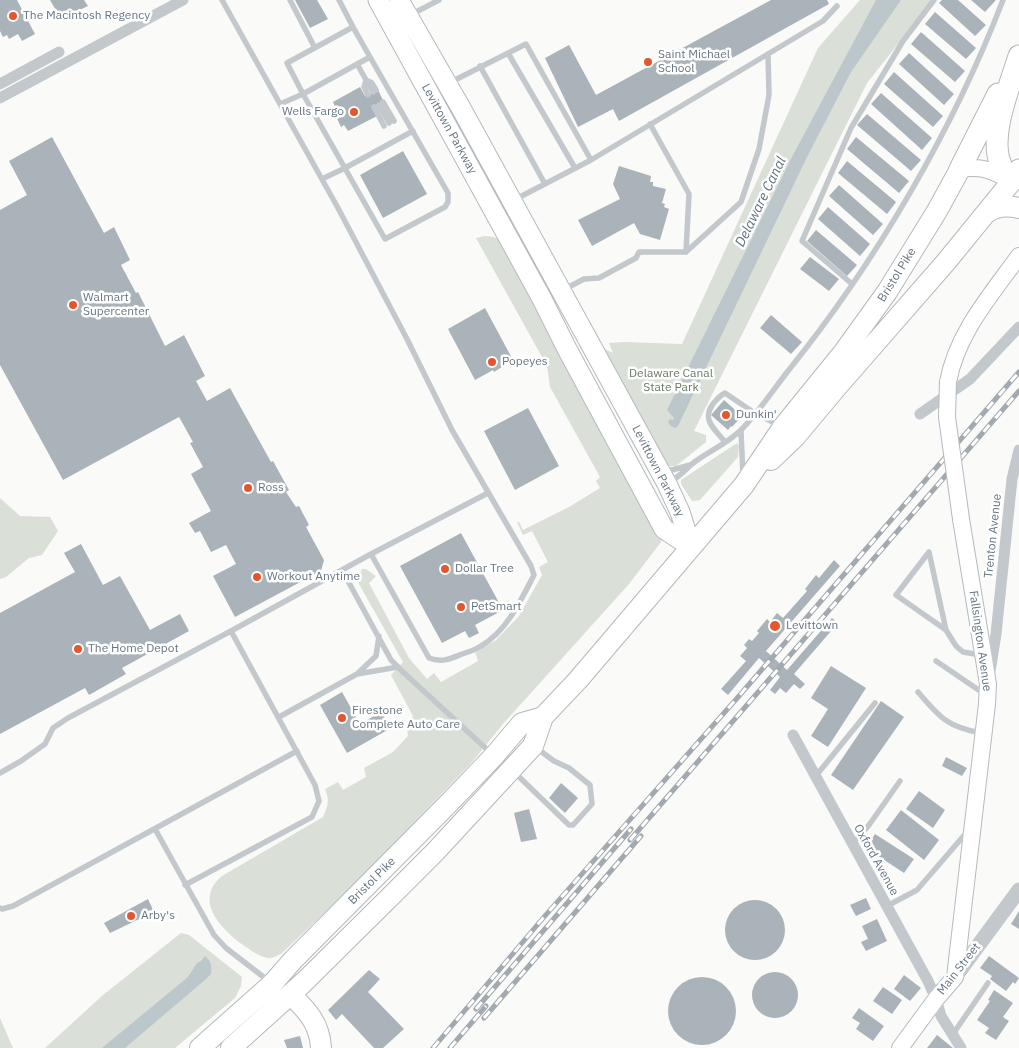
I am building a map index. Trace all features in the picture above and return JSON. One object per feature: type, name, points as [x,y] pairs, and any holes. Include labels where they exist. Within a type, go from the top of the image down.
[{"type":"highway","name":"Bristol Pike","points":[[744,485],[783,426],[823,379],[867,321],[917,244],[960,170],[992,106],[1019,45]]},
{"type":"highway","points":[[1017,180],[1002,167],[997,144],[1001,118],[1019,56]]},
{"type":"highway","name":"Bristol Pike","points":[[200,1048],[281,989],[410,878],[512,770],[534,746],[543,717],[578,680],[744,485],[795,437],[1017,180]]},
{"type":"highway","points":[[984,216],[991,209],[1000,207],[1019,208]]},
{"type":"highway","name":"Bristol Pike","points":[[231,1048],[281,989],[294,959],[441,811],[494,756],[522,723],[543,717]]},
{"type":"highway","points":[[281,989],[304,1006],[315,1022],[319,1032],[321,1048]]},
{"type":"main road","name":"Levittown Parkway","points":[[378,0],[542,299],[567,350],[664,530],[691,547]]},
{"type":"main road","name":"Levittown Parkway","points":[[403,8],[512,201],[662,476],[680,512],[691,547]]},
{"type":"main road","points":[[960,170],[979,167],[1017,180]]},
{"type":"main road","name":"Fallsington Avenue","points":[[955,977],[988,690],[947,417],[948,382],[953,360],[961,340],[977,314],[1019,256]]},
{"type":"main road","name":"Main Street","points":[[900,1048],[936,999],[955,977]]},
{"type":"street","points":[[0,98],[183,0]]},
{"type":"street","points":[[0,84],[59,52]]},
{"type":"street","points":[[920,414],[970,379],[1019,327]]},
{"type":"street","name":"Trenton Avenue","points":[[988,690],[1014,511],[1012,479],[1019,450]]},
{"type":"street","name":"Oxford Avenue","points":[[793,735],[936,999],[941,1016],[961,1048]]},
{"type":"street","name":"Main Street","points":[[955,977],[1019,890]]},
{"type":"lane","points":[[222,0],[322,179],[445,416],[532,566],[534,574],[520,602],[492,638],[480,647],[446,661],[437,661],[429,658],[371,554]]},
{"type":"lane","points":[[290,0],[316,48]]},
{"type":"lane","points":[[339,0],[448,193],[448,202],[445,207],[385,239],[287,63],[353,27]]},
{"type":"lane","points":[[403,8],[439,0]]},
{"type":"lane","points":[[852,284],[802,241],[851,128],[903,41],[934,0]]},
{"type":"lane","points":[[662,476],[677,478],[692,464],[741,431],[820,331],[892,222],[934,150],[973,71],[1003,0]]},
{"type":"lane","points":[[512,201],[591,160],[823,21],[837,6]]},
{"type":"lane","points":[[447,84],[526,44],[591,160]]},
{"type":"lane","points":[[508,53],[575,168]]},
{"type":"lane","points":[[561,291],[584,279],[599,278],[636,258],[639,252],[686,252],[742,202],[761,140],[769,95],[768,54]]},
{"type":"lane","points":[[280,104],[303,94],[370,57]]},
{"type":"lane","points":[[358,64],[366,80],[372,83],[372,92],[364,87],[366,80]]},
{"type":"lane","points":[[480,66],[545,184]]},
{"type":"lane","points":[[379,105],[389,123],[379,105]]},
{"type":"lane","points":[[650,124],[689,194],[686,252]]},
{"type":"lane","points":[[322,179],[413,131]]},
{"type":"lane","points":[[725,442],[708,420],[707,412],[718,397],[725,393],[756,414],[783,426]]},
{"type":"lane","points":[[741,431],[744,485]]},
{"type":"lane","points":[[662,476],[672,470],[692,464]]},
{"type":"lane","points":[[0,773],[21,762],[45,744],[53,728],[68,718],[488,493]]},
{"type":"lane","points":[[946,630],[896,594],[929,552],[946,630],[956,646],[963,652],[983,656]]},
{"type":"lane","points":[[342,570],[391,660],[494,756]]},
{"type":"lane","points":[[185,885],[312,817],[319,800],[297,750],[231,631]]},
{"type":"lane","points":[[279,718],[357,674],[376,656],[379,636]]},
{"type":"lane","points":[[936,661],[988,690]]},
{"type":"lane","points":[[357,674],[398,667]]},
{"type":"lane","points":[[918,692],[931,708],[950,724],[958,728],[984,733]]},
{"type":"lane","points":[[815,777],[875,703]]},
{"type":"lane","points":[[512,770],[569,824],[572,825],[592,804],[590,785],[569,768],[554,761],[534,746]]},
{"type":"lane","points":[[0,908],[13,906],[297,750]]},
{"type":"lane","points":[[852,845],[869,825],[900,781]]},
{"type":"lane","points":[[886,906],[916,890],[972,827]]},
{"type":"lane","points":[[155,829],[219,942],[281,989]]},
{"type":"lane","points":[[953,1034],[988,983]]},
{"type":"green space","name":"Delaware Canal State Park","points":[[860,0],[933,0],[867,83],[694,431],[706,435],[706,442],[676,466],[666,466],[597,345],[613,353],[609,343],[682,344],[818,48]]},
{"type":"green space","points":[[494,237],[502,241],[662,539],[629,584],[503,724],[473,761],[365,874],[281,954],[271,958],[263,957],[237,940],[220,924],[210,905],[210,895],[213,886],[222,876],[323,817],[328,803],[325,789],[338,782],[343,790],[366,777],[364,768],[393,752],[408,736],[406,724],[413,716],[391,675],[403,662],[359,584],[358,579],[362,569],[366,569],[376,576],[369,583],[409,658],[427,679],[434,673],[441,682],[478,661],[475,652],[496,640],[519,616],[542,575],[539,567],[548,562],[532,531],[523,535],[517,522],[519,522],[523,530],[569,507],[600,488],[596,481],[600,477],[550,387],[547,366],[476,238]]},
{"type":"green space","points":[[737,443],[739,446],[738,457],[700,500],[692,501],[681,484],[681,480]]},
{"type":"green space","points":[[0,498],[20,516],[50,517],[58,531],[42,555],[29,558],[6,577],[0,579]]},
{"type":"green space","points":[[181,933],[189,935],[242,977],[241,986],[235,998],[175,1048],[45,1048],[103,995]]},
{"type":"green space","points":[[0,1018],[13,1048],[0,1048]]},
{"type":"shaded area","points":[[876,0],[901,0],[851,72],[807,157],[678,426],[675,428],[668,422],[674,418],[667,410],[793,155]]},
{"type":"shaded area","points":[[205,956],[210,962],[211,969],[211,974],[206,979],[125,1048],[102,1048],[188,977],[197,963]]},
{"type":"building","name":"The Macintosh Regency","points":[[0,0],[17,0],[35,34],[22,41],[18,34],[9,39],[7,35],[3,37],[0,31]]},
{"type":"building","points":[[50,0],[84,0],[88,6],[61,19]]},
{"type":"building","points":[[295,0],[317,0],[328,19],[310,28]]},
{"type":"building","points":[[771,0],[827,0],[829,4],[619,121],[613,109],[578,127],[545,58],[569,45],[596,95]]},
{"type":"building","points":[[942,0],[958,0],[986,25],[975,36],[939,3]]},
{"type":"building","points":[[971,0],[996,0],[985,12]]},
{"type":"building","points":[[935,12],[976,48],[966,59],[925,24]]},
{"type":"building","points":[[921,32],[965,71],[955,82],[911,44]]},
{"type":"building","points":[[909,53],[954,94],[944,105],[899,64]]},
{"type":"building","points":[[894,72],[943,116],[933,127],[884,84]]},
{"type":"building","name":"Wells Fargo","points":[[360,87],[365,96],[378,90],[384,102],[377,116],[348,131],[344,125],[341,127],[332,108],[335,107],[333,102]]},
{"type":"building","points":[[881,93],[932,138],[922,150],[871,104]]},
{"type":"building","points":[[867,114],[921,160],[911,171],[857,125]]},
{"type":"building","name":"Walmart Supercenter","points":[[52,137],[104,233],[114,227],[130,260],[121,265],[136,293],[138,292],[165,346],[184,335],[205,376],[196,381],[207,401],[230,388],[271,462],[273,461],[289,490],[286,492],[296,507],[299,506],[309,525],[306,527],[324,560],[321,571],[235,617],[213,576],[236,564],[226,545],[211,552],[200,531],[195,533],[189,523],[211,511],[191,474],[203,467],[190,443],[193,442],[179,417],[63,480],[0,365],[0,210],[27,195],[9,161]]},
{"type":"building","points":[[856,137],[909,181],[899,193],[847,149]]},
{"type":"building","points":[[403,151],[427,194],[383,218],[360,175]]},
{"type":"building","points":[[847,161],[896,202],[887,214],[838,173]]},
{"type":"building","points":[[619,166],[651,176],[650,182],[653,182],[653,186],[666,189],[662,203],[665,204],[664,207],[669,209],[660,240],[640,234],[634,223],[592,246],[578,220],[620,199],[613,184]]},
{"type":"building","points":[[839,185],[883,224],[873,235],[829,196]]},
{"type":"building","points":[[828,207],[870,244],[860,256],[818,219]]},
{"type":"building","points":[[816,230],[857,265],[847,276],[807,241]]},
{"type":"building","points":[[810,257],[839,279],[829,291],[800,269]]},
{"type":"building","points":[[485,308],[513,360],[494,372],[493,370],[475,380],[448,329]]},
{"type":"building","points":[[771,315],[802,342],[791,354],[760,328]]},
{"type":"building","name":"Dunkin'","points":[[724,400],[742,416],[728,430],[711,415]]},
{"type":"building","points":[[528,408],[559,466],[515,490],[484,431]]},
{"type":"building","points":[[461,533],[503,610],[475,625],[479,633],[469,638],[465,631],[442,643],[400,566]]},
{"type":"building","name":"The Home Depot","points":[[81,544],[103,585],[120,576],[150,630],[180,614],[189,631],[122,668],[126,674],[89,695],[85,688],[0,734],[0,613],[75,572],[64,553]]},
{"type":"building","points":[[834,560],[840,566],[766,651],[787,670],[832,618],[838,623],[794,674],[805,684],[800,689],[794,684],[786,693],[780,688],[775,694],[770,690],[780,677],[759,658],[728,695],[721,689],[746,661],[740,656],[747,648],[744,645],[749,639],[752,641],[759,633],[757,631],[767,619],[770,622],[777,613],[783,618],[807,591],[805,589],[816,575],[819,578]]},
{"type":"building","points":[[831,666],[866,688],[828,747],[811,736],[828,709],[811,698]]},
{"type":"building","name":"Firestone Complete Auto Care","points":[[342,692],[360,724],[381,712],[391,728],[347,753],[320,705]]},
{"type":"building","points":[[881,701],[904,717],[853,790],[831,775]]},
{"type":"building","points":[[946,757],[967,768],[962,776],[942,766]]},
{"type":"building","points":[[561,783],[578,798],[565,813],[549,798]]},
{"type":"building","points":[[919,791],[945,810],[933,828],[906,809]]},
{"type":"building","points":[[529,809],[537,839],[521,842],[514,813]]},
{"type":"building","points":[[901,810],[939,840],[924,860],[886,830]]},
{"type":"building","points":[[875,834],[914,859],[904,873],[866,848]]},
{"type":"building","points":[[866,898],[871,909],[856,916],[850,905]]},
{"type":"building","name":"Arby's","points":[[148,899],[154,912],[110,933],[104,923]]},
{"type":"building","points":[[755,900],[771,905],[776,909],[780,914],[785,930],[780,946],[776,951],[771,955],[755,960],[739,955],[734,951],[730,946],[725,930],[730,914],[734,909],[739,905]]},
{"type":"building","points":[[1019,911],[1019,929],[1011,924]]},
{"type":"building","points":[[877,919],[887,941],[866,951],[861,942],[868,939],[862,926]]},
{"type":"building","points":[[989,956],[1019,978],[1006,991],[990,979],[992,976],[980,968]]},
{"type":"building","points":[[369,970],[380,979],[368,992],[404,1029],[383,1048],[374,1048],[342,1014],[336,1020],[328,1010]]},
{"type":"building","points":[[775,972],[788,976],[794,982],[798,995],[794,1008],[788,1014],[775,1018],[762,1014],[756,1008],[752,995],[756,982],[762,976]]},
{"type":"building","points":[[904,975],[921,988],[910,1001],[894,989]]},
{"type":"building","points":[[702,977],[715,980],[726,987],[733,998],[736,1011],[733,1024],[726,1035],[715,1042],[702,1045],[689,1042],[678,1035],[671,1024],[668,1011],[671,998],[678,987],[689,980]]},
{"type":"building","points":[[883,987],[902,1000],[892,1014],[873,1001]]},
{"type":"building","points":[[994,990],[1013,1003],[1003,1017],[1009,1021],[996,1040],[985,1033],[989,1028],[977,1020],[990,1001],[988,1000]]},
{"type":"building","points":[[859,1008],[884,1026],[873,1041],[856,1029],[860,1023],[852,1018]]},
{"type":"building","points":[[937,1035],[953,1048],[927,1048]]},
{"type":"building","points":[[300,1036],[303,1048],[287,1048],[284,1040]]},
{"type":"railway","points":[[433,1048],[544,917],[739,696],[1019,372]]},
{"type":"railway","points":[[630,840],[1019,391]]},
{"type":"railway","points":[[476,1009],[631,829]]},
{"type":"railway","points":[[484,1018],[641,836]]},
{"type":"railway","points":[[450,1048],[486,1006]]},
{"type":"place","name":"The Macintosh Regency","points":[[13,16]]},
{"type":"place","name":"Saint Michael School","points":[[648,62]]},
{"type":"place","name":"Wells Fargo","points":[[354,112]]},
{"type":"place","name":"Walmart Supercenter","points":[[73,305]]},
{"type":"place","name":"Popeyes","points":[[492,362]]},
{"type":"place","name":"Dunkin'","points":[[726,415]]},
{"type":"place","name":"Ross","points":[[248,488]]},
{"type":"place","name":"Dollar Tree","points":[[445,569]]},
{"type":"place","name":"Workout Anytime","points":[[257,577]]},
{"type":"place","name":"PetSmart","points":[[461,607]]},
{"type":"place","name":"Levittown","points":[[775,626]]},
{"type":"place","name":"The Home Depot","points":[[78,649]]},
{"type":"place","name":"Firestone Complete Auto Care","points":[[342,718]]},
{"type":"place","name":"Arby's","points":[[131,916]]},
{"type":"water label","name":"Delaware Canal","points":[[761,202]]}]
